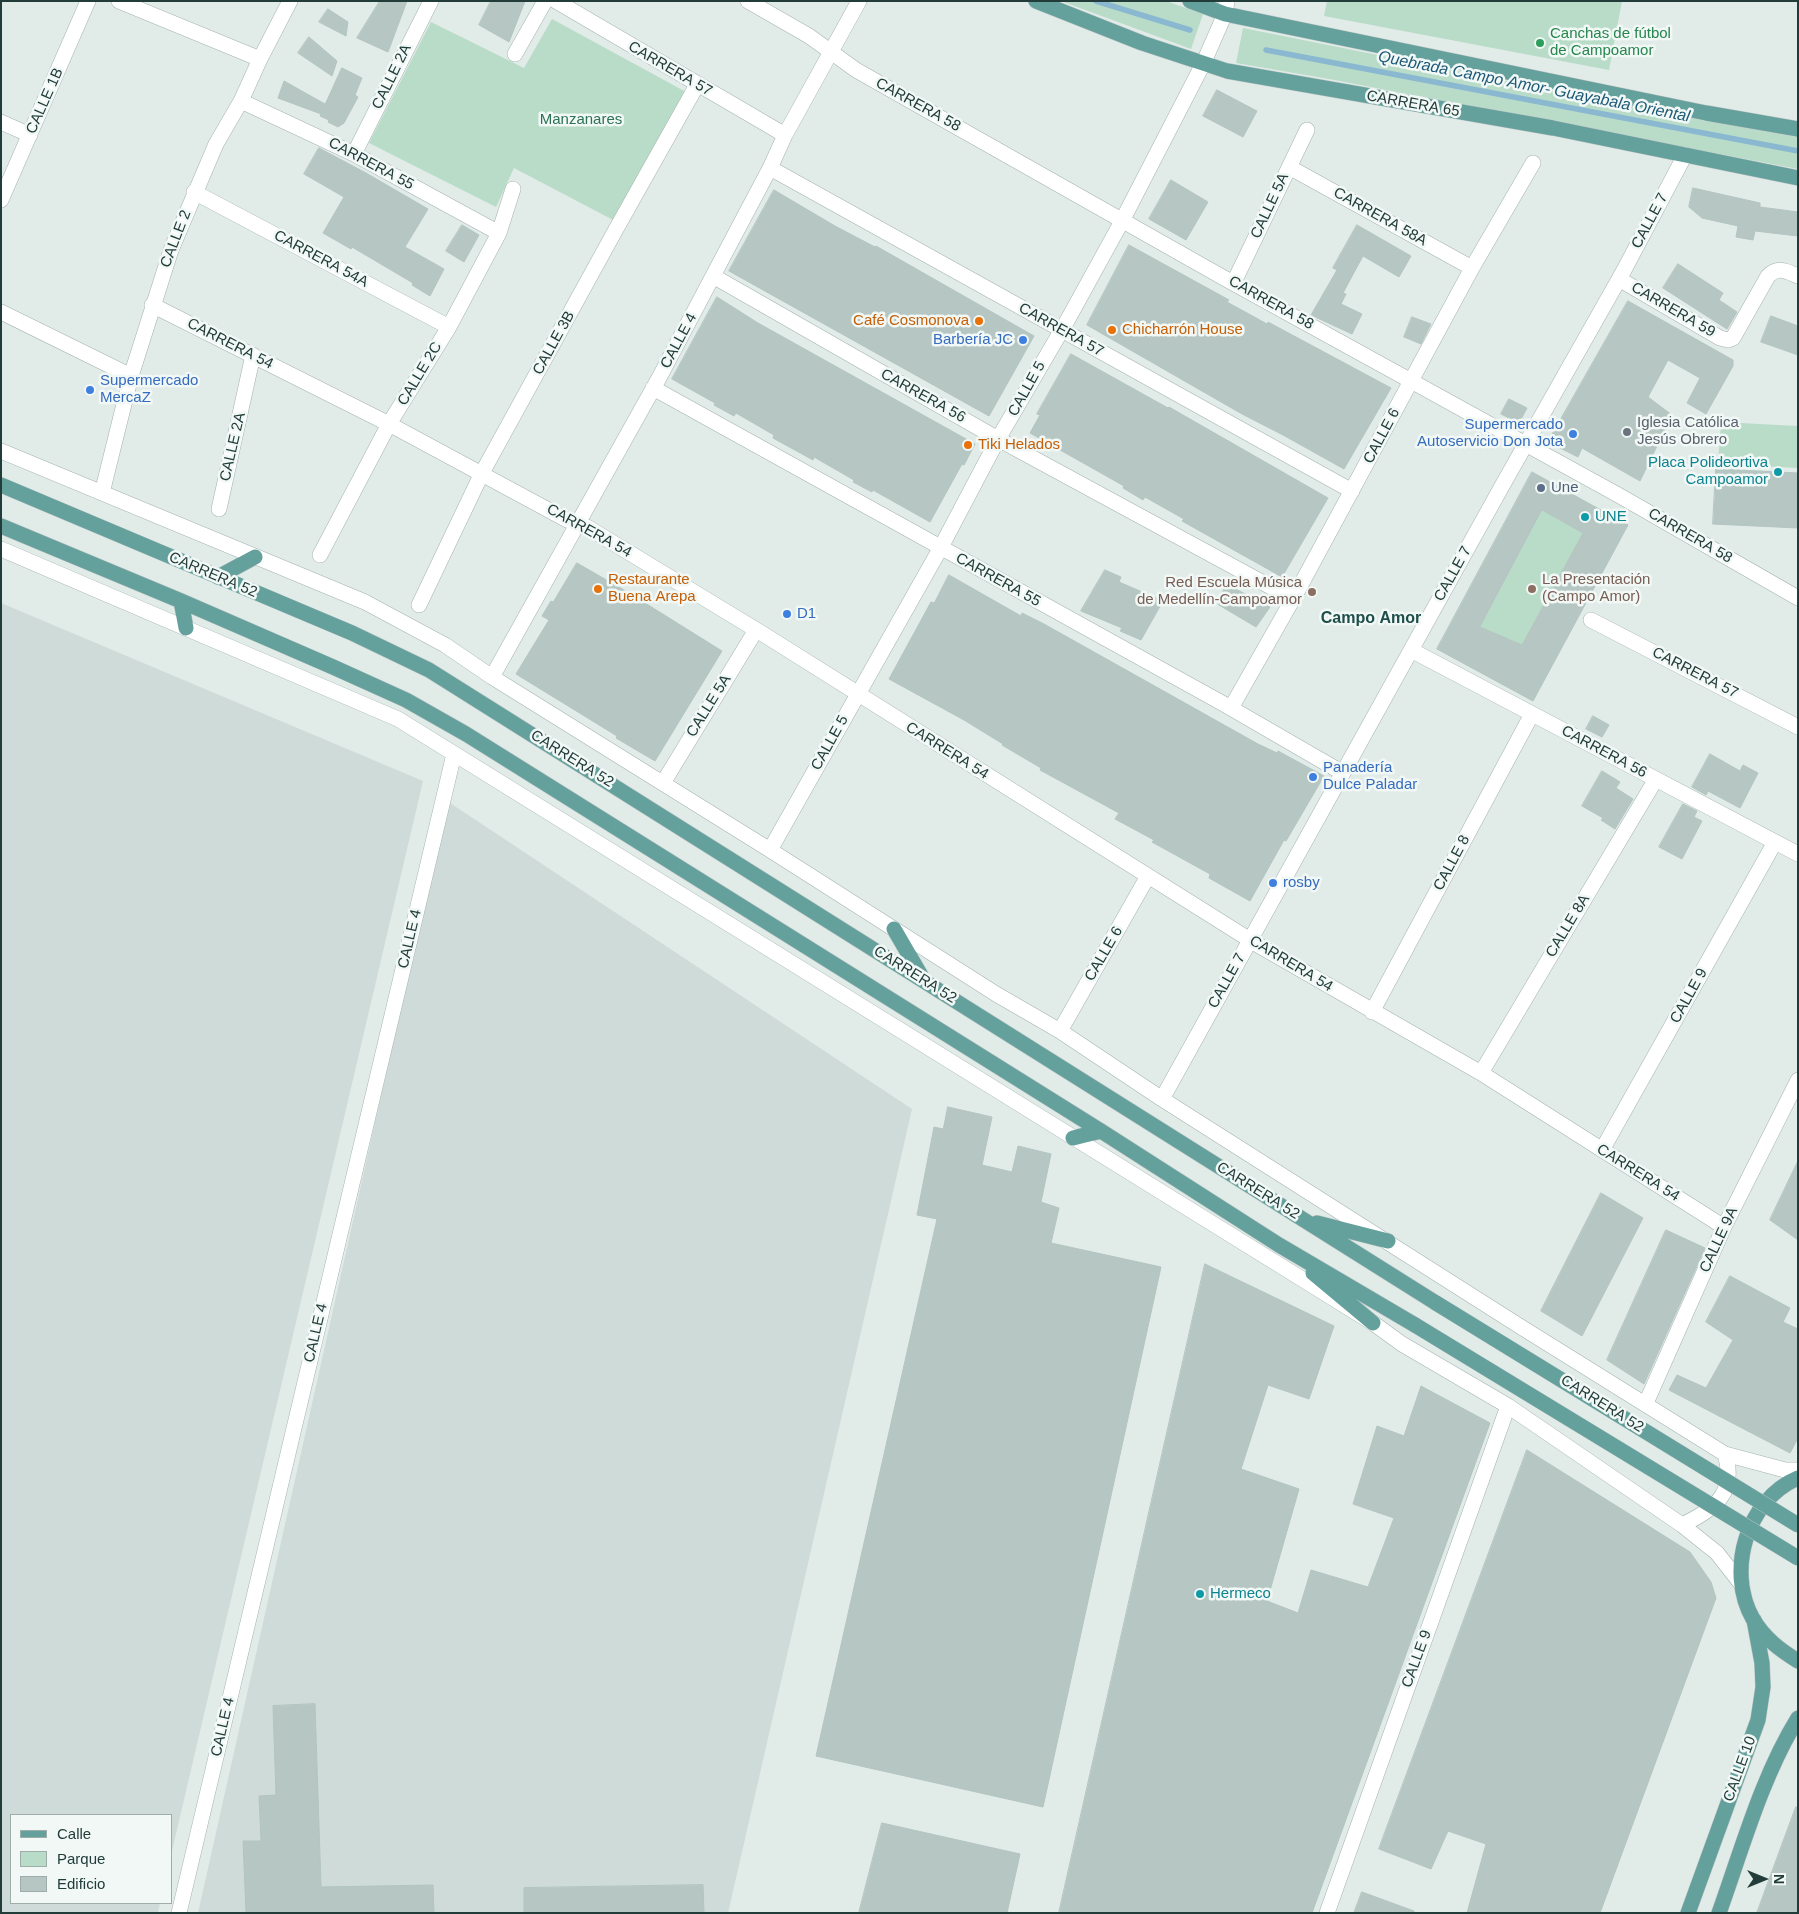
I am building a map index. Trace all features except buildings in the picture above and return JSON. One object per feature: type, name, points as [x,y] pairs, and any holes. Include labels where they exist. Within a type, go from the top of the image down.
[{"type":"main road","name":"CARRERA 65","points":[[1036,1],[1142,44],[1227,71],[1553,128],[1798,178]]},
{"type":"main road","points":[[1190,1],[1706,114],[1798,129]]},
{"type":"main road","name":"CARRERA 52","points":[[1,485],[352,633],[429,670],[1436,1303],[1798,1524]]},
{"type":"main road","name":"CARRERA 52","points":[[1,526],[181,601],[406,700],[466,734],[1101,1131],[1279,1245],[1416,1325],[1798,1558]]},
{"type":"main road","points":[[218,577],[255,557]]},
{"type":"main road","points":[[181,601],[186,628]]},
{"type":"main road","points":[[894,929],[924,980]]},
{"type":"main road","points":[[1073,1138],[1101,1131]]},
{"type":"main road","points":[[1303,1219],[1388,1241]]},
{"type":"main road","points":[[1279,1245],[1373,1323]]},
{"type":"main road","points":[[1798,1478],[1773,1495],[1757,1514],[1746,1536],[1741,1560],[1742,1586],[1746,1603],[1754,1620],[1776,1647],[1798,1661]]},
{"type":"main road","name":"CALLE 10","points":[[1688,1913],[1758,1720],[1763,1687],[1762,1663],[1754,1620]]},
{"type":"main road","name":"CALLE 10","points":[[1720,1913],[1774,1765],[1788,1733],[1798,1718]]},
{"type":"street","name":"CALLE 1B","points":[[1,200],[88,1]]},
{"type":"street","points":[[119,1],[260,59]]},
{"type":"street","name":"CALLE 2","points":[[102,493],[131,376],[171,250],[216,144],[241,101],[290,1]]},
{"type":"street","name":"CALLE 2A","points":[[354,154],[430,1]]},
{"type":"street","points":[[515,54],[545,1]]},
{"type":"street","name":"CARRERA 57","points":[[556,1],[697,85],[786,135]]},
{"type":"street","name":"CARRERA 58","points":[[748,1],[809,36],[856,70],[1122,221],[1620,496],[1798,598]]},
{"type":"street","name":"CALLE 4","points":[[492,677],[568,544],[653,388],[859,1]]},
{"type":"street","name":"CALLE 5","points":[[770,850],[940,548],[998,438],[1122,221],[1203,64],[1226,8]]},
{"type":"street","name":"CALLE 3B","points":[[419,605],[482,473],[697,85]]},
{"type":"street","name":"CARRERA 55","points":[[241,101],[354,154],[498,233]]},
{"type":"street","points":[[1,122],[30,135]]},
{"type":"street","name":"CALLE 5A","points":[[1234,282],[1307,130]]},
{"type":"street","name":"CALLE 7","points":[[1162,1099],[1619,279],[1685,155]]},
{"type":"street","name":"CALLE 6","points":[[1231,708],[1293,599],[1472,268],[1533,163]]},
{"type":"street","name":"CARRERA 58A","points":[[1289,167],[1472,268]]},
{"type":"street","name":"CARRERA 57","points":[[770,168],[1352,491]]},
{"type":"street","name":"CALLE 2C","points":[[320,555],[389,424],[449,327],[498,233],[513,189]]},
{"type":"street","name":"CARRERA 54A","points":[[194,192],[449,327]]},
{"type":"street","name":"CARRERA 59","points":[[1619,279],[1720,338],[1728,340],[1733,338],[1768,276],[1773,271],[1780,269],[1798,276]]},
{"type":"street","name":"CARRERA 56","points":[[712,276],[998,438],[1293,599]]},
{"type":"street","name":"CARRERA 54","points":[[152,305],[389,424],[568,520],[588,527],[756,630],[1250,940],[1372,1012],[1481,1073],[1724,1227]]},
{"type":"street","points":[[1,312],[131,376]]},
{"type":"street","name":"CALLE 2A","points":[[219,509],[253,355]]},
{"type":"street","name":"CARRERA 55","points":[[653,388],[1231,708],[1343,773]]},
{"type":"street","name":"CARRERA 52","points":[[1,451],[366,602],[445,645],[492,677],[770,850],[996,994],[1060,1031],[1162,1099],[1725,1454],[1785,1470],[1798,1470]]},
{"type":"street","points":[[1,550],[398,719],[1373,1323],[1402,1344],[1508,1406],[1682,1525],[1717,1553],[1742,1586]]},
{"type":"street","name":"CARRERA 57","points":[[1591,620],[1798,727]]},
{"type":"street","name":"CALLE 5A","points":[[663,783],[756,630]]},
{"type":"street","name":"CARRERA 56","points":[[1411,650],[1798,854]]},
{"type":"street","name":"CALLE 8","points":[[1372,1012],[1532,714]]},
{"type":"street","name":"CALLE 4","points":[[179,1913],[454,754]]},
{"type":"street","name":"CALLE 8A","points":[[1481,1073],[1656,779]]},
{"type":"street","name":"CALLE 9","points":[[1602,1150],[1776,842]]},
{"type":"street","name":"CALLE 6","points":[[1060,1031],[1148,876]]},
{"type":"street","name":"CALLE 9A","points":[[1646,1403],[1724,1227],[1798,1080]]},
{"type":"street","name":"CALLE 9","points":[[1327,1913],[1508,1406]]},
{"type":"street","points":[[1682,1525],[1715,1506],[1725,1491],[1729,1468],[1725,1454]]},
{"type":"shaded area","points":[[1,603],[423,781],[172,1851],[172,1814],[10,1814],[10,1904],[160,1904],[158,1913],[1,1913]]},
{"type":"shaded area","points":[[447,801],[912,1109],[728,1913],[198,1913]]},
{"type":"green space","points":[[1061,1],[1166,1],[1203,14],[1191,49]]},
{"type":"green space","name":"Canchas de fútbol de Campoamor","points":[[1327,1],[1622,1],[1609,70],[1324,16]]},
{"type":"green space","name":"Manzanares","points":[[552,19],[686,92],[617,222],[514,168],[496,207],[369,143],[431,22],[524,68]]},
{"type":"green space","points":[[1243,28],[1702,120],[1798,137],[1798,169],[1329,79],[1236,63]]},
{"type":"green space","points":[[1721,422],[1798,426],[1798,468],[1718,464]]},
{"type":"green space","points":[[1542,510],[1583,533],[1522,645],[1480,627]]},
{"type":"waterway","name":"Quebrada Campo Amor- Guayabala Oriental","points":[[1096,1],[1190,30]]},
{"type":"waterway","name":"Quebrada Campo Amor- Guayabala Oriental","points":[[1266,50],[1798,151]]},
{"type":"place","name":"Canchas de fútbol de Campoamor","points":[[1540,43]]},
{"type":"place","name":"Café Cosmonova","points":[[979,321]]},
{"type":"place","name":"Chicharrón House","points":[[1112,330]]},
{"type":"place","name":"Barbería JC","points":[[1023,340]]},
{"type":"place","name":"Supermercado MercaZ","points":[[90,390]]},
{"type":"place","name":"Iglesia Católica Jesús Obrero","points":[[1627,432]]},
{"type":"place","name":"Supermercado Autoservicio Don Jota","points":[[1573,434]]},
{"type":"place","name":"Tiki Helados","points":[[968,445]]},
{"type":"place","name":"Placa Polideortiva Campoamor","points":[[1778,472]]},
{"type":"place","name":"Une","points":[[1541,488]]},
{"type":"place","name":"UNE","points":[[1585,517]]},
{"type":"place","name":"Restaurante Buena Arepa","points":[[598,589]]},
{"type":"place","name":"La Presentación (Campo Amor)","points":[[1532,589]]},
{"type":"place","name":"Red Escuela Música de Medellín-Campoamor","points":[[1312,592]]},
{"type":"place","name":"D1","points":[[787,614]]},
{"type":"place","name":"Panadería Dulce Paladar","points":[[1313,777]]},
{"type":"place","name":"rosby","points":[[1273,883]]},
{"type":"place","name":"Hermeco","points":[[1200,1594]]},
{"type":"district","name":"Campo Amor","points":[[1371,619]]}]
